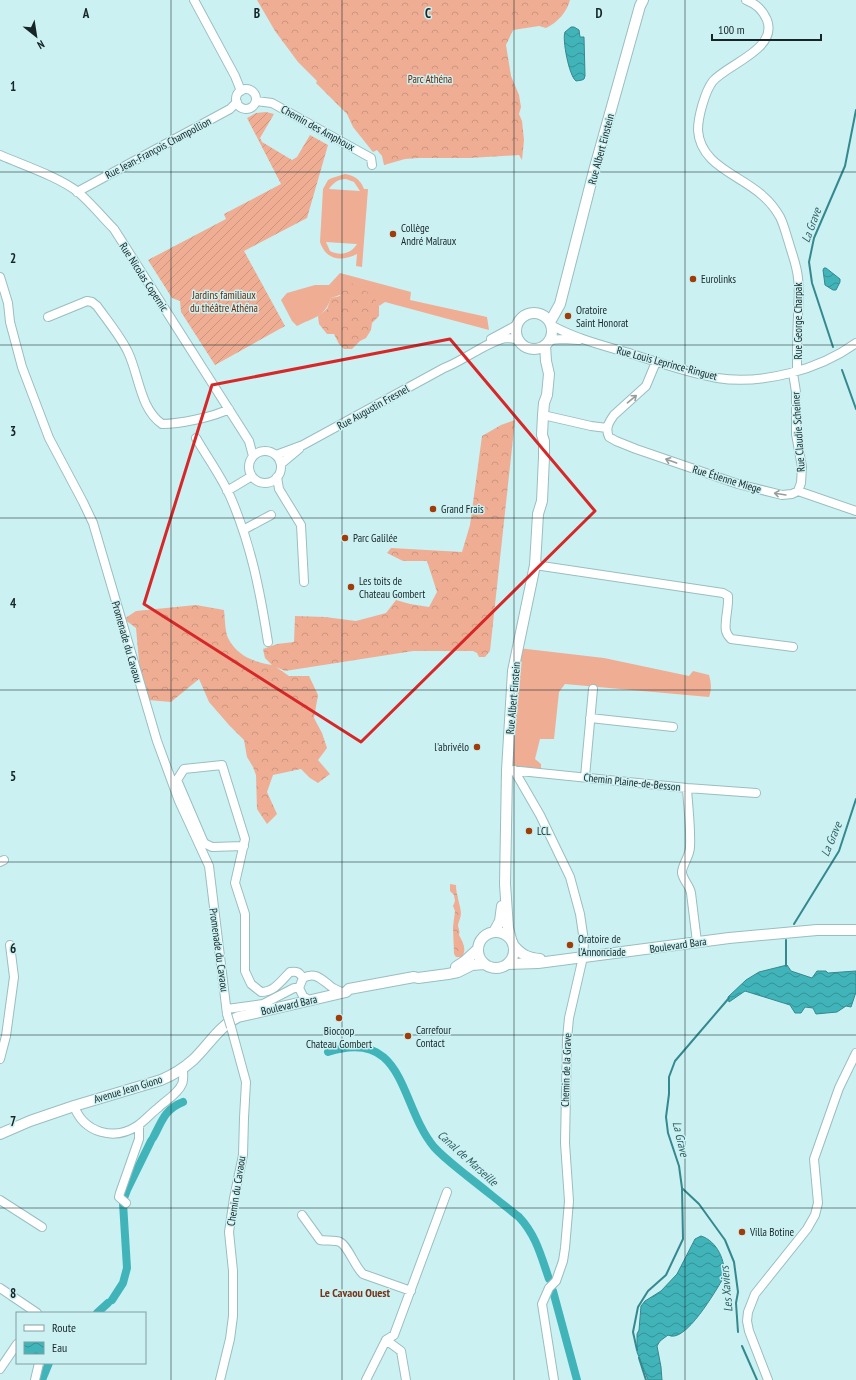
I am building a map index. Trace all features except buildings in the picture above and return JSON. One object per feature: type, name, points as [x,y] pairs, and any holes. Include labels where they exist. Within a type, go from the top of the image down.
[{"type":"street","points":[[194,0],[235,76],[241,91]]},
{"type":"street","name":"Rue George Charpak","points":[[746,0],[756,4],[764,14],[768,22],[768,32],[766,38],[759,48],[717,77],[708,88],[699,123],[699,135],[709,156],[717,164],[764,196],[773,207],[783,225],[798,278],[795,372]]},
{"type":"street","name":"Rue Albert Einstein","points":[[551,324],[560,304],[595,167],[641,2]]},
{"type":"street","points":[[250,90],[255,94],[256,101],[253,107],[247,109],[240,107],[237,102],[237,97],[241,91],[250,90]]},
{"type":"street","name":"Chemin des Amphoux","points":[[256,101],[272,103],[371,158],[372,165]]},
{"type":"street","name":"Rue Jean-François Champollion","points":[[77,192],[230,109],[237,102]]},
{"type":"street","name":"Rue Nicolas Copernic","points":[[0,156],[47,175],[77,192],[114,229],[249,441],[253,456]]},
{"type":"street","name":"Promenade du Cavaou","points":[[0,277],[8,303],[10,322],[22,367],[49,438],[93,523],[157,741],[179,801],[209,866],[229,1018]]},
{"type":"street","name":"Rue Albert Einstein","points":[[542,314],[554,307],[563,293]]},
{"type":"street","points":[[48,317],[86,301],[92,302],[97,306],[127,350],[142,396],[155,418],[162,424],[181,422],[221,413],[229,409]]},
{"type":"street","points":[[528,314],[542,314],[551,324],[552,333],[547,343],[539,348],[533,349],[523,345],[518,339],[516,330],[517,325],[522,318],[528,314]]},
{"type":"street","name":"Rue Louis Leprince-Ringuet","points":[[551,324],[564,332],[591,342],[690,372],[718,378],[758,378],[795,372],[828,360],[856,343]]},
{"type":"street","name":"Rue Augustin Fresnel","points":[[444,368],[452,361],[517,325]]},
{"type":"street","name":"Rue Augustin Fresnel","points":[[276,455],[303,445],[444,368],[455,364],[484,348],[503,339],[518,339]]},
{"type":"street","name":"Rue Louis Leprince-Ringuet","points":[[547,343],[563,339],[591,342]]},
{"type":"street","name":"Rue Albert Einstein","points":[[494,932],[500,921],[505,884],[513,671],[535,565],[538,514],[535,500],[539,441],[542,434],[544,403],[547,394],[549,374],[546,361],[547,343]]},
{"type":"street","name":"Rue Albert Einstein","points":[[533,349],[543,367],[544,374],[542,395],[544,403]]},
{"type":"street","points":[[543,415],[591,426],[607,428],[614,415],[646,386],[656,362]]},
{"type":"street","name":"Rue Claudie Scheiner","points":[[795,372],[796,434],[802,467],[801,483],[798,491]]},
{"type":"street","name":"Rue Étienne Miege","points":[[607,428],[609,437],[616,442],[738,484],[782,495],[792,494],[798,491],[856,511]]},
{"type":"street","points":[[196,438],[228,491],[243,530],[256,571],[268,642]]},
{"type":"street","name":"Rue Nicolas Copernic","points":[[249,441],[262,451]]},
{"type":"street","name":"Rue Augustin Fresnel","points":[[281,464],[303,445]]},
{"type":"street","points":[[262,451],[267,451],[276,455],[281,464],[281,469],[277,477],[269,482],[261,482],[252,476],[249,466],[253,456],[262,451]]},
{"type":"street","points":[[228,491],[252,476]]},
{"type":"street","points":[[277,477],[279,489],[301,525],[304,582]]},
{"type":"street","points":[[269,482],[279,489]]},
{"type":"street","points":[[243,530],[271,515]]},
{"type":"street","points":[[535,565],[723,593],[728,596],[729,604],[726,631],[727,635],[731,639],[793,647]]},
{"type":"street","points":[[585,777],[593,689]]},
{"type":"street","points":[[590,718],[673,727]]},
{"type":"street","points":[[244,846],[212,847],[204,843],[177,780],[184,769],[222,765],[242,825],[245,839],[244,846],[235,883],[245,914],[246,971],[250,984],[261,992],[268,992],[274,989],[290,972],[296,971],[300,973],[303,978]]},
{"type":"street","name":"Chemin Plaine-de-Besson","points":[[510,770],[687,788],[756,793]]},
{"type":"street","name":"Chemin de la Grave","points":[[510,770],[540,815],[570,877],[580,914],[584,941],[583,957],[568,1026],[565,1143],[568,1201],[563,1261],[542,1304],[554,1380]]},
{"type":"street","points":[[687,788],[690,848],[687,861],[682,870],[682,875],[690,888],[697,942]]},
{"type":"street","name":"Rue Albert Einstein","points":[[505,884],[508,928],[513,943]]},
{"type":"street","name":"Boulevard Bara","points":[[508,964],[538,963],[697,942],[817,930],[856,930]]},
{"type":"street","points":[[501,932],[507,935],[513,943],[514,952],[512,959],[504,967],[494,968],[484,964],[481,960],[478,949],[479,943],[487,934],[501,932]]},
{"type":"street","name":"Boulevard Bara","points":[[789,933],[856,936]]},
{"type":"street","name":"Boulevard Bara","points":[[513,943],[524,955],[529,958],[559,960]]},
{"type":"street","points":[[0,1059],[6,1036],[14,977],[10,945]]},
{"type":"street","points":[[448,974],[478,949]]},
{"type":"street","name":"Boulevard Bara","points":[[229,1018],[310,1001],[344,992],[349,989],[414,976],[418,978],[448,974],[458,972],[472,965],[484,964]]},
{"type":"street","points":[[310,1001],[303,996],[299,988],[303,978],[309,975],[320,978],[330,986],[344,992]]},
{"type":"street","points":[[229,1018],[263,1004],[294,988],[299,988]]},
{"type":"street","name":"Avenue Jean Giono","points":[[2,1133],[30,1121],[74,1106],[161,1080],[182,1069],[193,1060],[229,1018]]},
{"type":"street","name":"Chemin du Cavaou","points":[[220,1380],[230,1339],[233,1316],[233,1271],[229,1232],[243,1155],[246,1082],[229,1018]]},
{"type":"street","points":[[768,1380],[749,1330],[747,1321],[748,1312],[755,1294],[807,1229],[815,1215],[818,1203],[814,1159],[839,1088],[853,1063],[856,1053]]},
{"type":"street","points":[[74,1106],[80,1119],[99,1132],[118,1134],[129,1131],[139,1126],[182,1085],[184,1077],[182,1069]]},
{"type":"street","points":[[124,1201],[119,1197],[139,1139],[139,1126]]},
{"type":"street","points":[[366,1380],[386,1340],[394,1335],[447,1192]]},
{"type":"street","points":[[0,1200],[42,1227]]},
{"type":"street","points":[[302,1215],[320,1240],[339,1242],[344,1245],[363,1274],[411,1291]]},
{"type":"street","points":[[0,1288],[36,1312]]},
{"type":"street","points":[[386,1340],[401,1351],[406,1380]]},
{"type":"street","points":[[0,1369],[16,1345]]},
{"type":"street","points":[[35,1380],[39,1364]]},
{"type":"highlighted area","points":[[450,339],[595,511],[361,742],[144,604],[212,385]]},
{"type":"green space","name":"Parc Athéna","points":[[257,0],[570,0],[564,13],[554,23],[546,28],[539,26],[513,30],[506,45],[511,76],[519,95],[521,107],[519,114],[522,121],[524,140],[522,160],[519,155],[470,158],[418,158],[405,159],[384,165],[382,156],[377,150],[373,152],[353,127],[347,114],[316,83],[317,81],[298,62],[275,31]]},
{"type":"green space","name":"Jardins familiaux du théâtre Athéna","points":[[266,112],[274,114],[260,138],[262,142],[292,160],[297,157],[310,135],[328,145],[307,218],[244,251],[285,326],[215,365],[181,312],[180,301],[172,298],[148,260],[226,219],[224,214],[281,184],[247,118],[256,113]]},
{"type":"green space","points":[[345,174],[349,175],[359,180],[364,189],[368,189],[362,267],[356,266],[357,254],[351,257],[335,258],[326,253],[320,242],[323,189],[328,180]],"holes":[[[346,179],[354,182],[360,191],[329,189],[336,182]],[[326,242],[356,244],[357,244],[352,250],[341,254],[330,251]]]},
{"type":"green space","points":[[340,273],[411,292],[410,300],[487,317],[489,330],[385,302],[379,306],[371,296],[360,288],[331,298],[322,313],[297,326],[292,321],[281,300],[287,293],[315,285],[329,285]]},
{"type":"green space","points":[[351,283],[366,291],[375,299],[379,306],[379,316],[372,323],[371,330],[366,338],[360,341],[352,349],[344,349],[339,344],[334,334],[327,334],[319,324],[318,316],[327,309],[331,298],[340,296],[342,288]]},
{"type":"green space","points":[[515,420],[490,651],[485,657],[479,657],[477,653],[473,651],[413,651],[285,671],[276,667],[289,676],[309,676],[318,695],[314,718],[322,733],[327,748],[318,760],[330,774],[318,783],[310,778],[301,769],[273,775],[267,792],[277,814],[267,824],[257,809],[256,775],[247,757],[244,740],[209,702],[199,679],[171,702],[148,700],[140,672],[136,628],[124,619],[136,611],[196,605],[224,610],[227,635],[236,649],[241,654],[253,660],[272,665],[265,658],[263,649],[277,644],[294,642],[295,616],[325,617],[356,621],[386,613],[396,600],[429,607],[437,592],[427,561],[403,561],[387,553],[391,548],[462,552],[470,525],[482,436],[501,425]]},
{"type":"green space","points":[[518,648],[604,658],[689,676],[693,671],[709,675],[711,686],[710,694],[709,697],[565,684],[559,692],[554,739],[540,739],[535,759],[541,764],[541,773],[507,770]]},
{"type":"green space","points":[[450,884],[456,885],[461,915],[458,926],[459,935],[464,949],[462,957],[456,957],[454,954],[453,927],[455,911],[453,906],[455,901],[454,895],[450,891]]},
{"type":"water","points":[[571,27],[579,30],[580,37],[584,37],[585,76],[584,79],[576,81],[571,72],[564,42],[565,32]]},
{"type":"water","points":[[824,268],[840,279],[836,290],[833,290],[825,285]]},
{"type":"water","points":[[787,965],[791,971],[812,978],[817,971],[826,971],[828,973],[856,971],[856,992],[851,1007],[846,1006],[837,1012],[816,1014],[813,1008],[805,1007],[801,1013],[795,1013],[790,1005],[745,991],[729,1002],[728,997],[746,980],[759,972]]},
{"type":"water","points":[[701,1236],[712,1242],[719,1252],[724,1265],[724,1277],[699,1315],[683,1332],[675,1336],[668,1335],[660,1341],[657,1346],[662,1380],[648,1380],[637,1352],[637,1334],[639,1330],[641,1306],[645,1301],[661,1291],[677,1274],[695,1239]]},
{"type":"waterway","name":"La Grave","points":[[833,347],[812,283],[809,262],[814,238],[845,166],[856,110]]},
{"type":"waterway","name":"La Grave","points":[[842,370],[856,409]]},
{"type":"waterway","name":"La Grave","points":[[794,924],[839,851],[856,799]]},
{"type":"waterway","name":"La Grave","points":[[786,940],[786,966]]},
{"type":"waterway","name":"La Grave","points":[[637,1350],[633,1332],[638,1307],[648,1291],[666,1275],[683,1239],[682,1188],[679,1166],[668,1133],[666,1117],[669,1094],[669,1077],[675,1061],[729,998]]},
{"type":"waterway","name":"Canal de Marseille","points":[[328,1052],[354,1047],[373,1050],[387,1060],[397,1074],[423,1130],[434,1147],[453,1165],[519,1217],[534,1238],[549,1279]]},
{"type":"waterway","name":"Canal de Marseille","points":[[153,1138],[168,1112],[183,1102]]},
{"type":"waterway","name":"Canal de Marseille","points":[[124,1198],[151,1141]]},
{"type":"waterway","name":"Les Xaviers","points":[[683,1189],[699,1204],[725,1240],[734,1262],[738,1292],[736,1303],[738,1332]]},
{"type":"waterway","name":"Canal de Marseille","points":[[112,1300],[123,1283],[127,1268],[123,1203]]},
{"type":"waterway","name":"Canal de Marseille","points":[[553,1291],[577,1380]]},
{"type":"waterway","name":"Canal de Marseille","points":[[98,1312],[108,1303]]},
{"type":"waterway","name":"Les Xaviers","points":[[742,1346],[757,1380]]},
{"type":"waterway","name":"La Grave","points":[[639,1358],[646,1380]]},
{"type":"waterway","name":"Canal de Marseille","points":[[42,1380],[49,1364]]},
{"type":"place","name":"Collège André Malraux","points":[[393,234]]},
{"type":"place","name":"Eurolinks","points":[[693,279]]},
{"type":"place","name":"Oratoire Saint Honorat","points":[[568,316]]},
{"type":"place","name":"Grand Frais","points":[[433,509]]},
{"type":"place","name":"Parc Galilée","points":[[345,538]]},
{"type":"place","name":"Les toits de Chateau Gombert","points":[[351,587]]},
{"type":"place","name":"l'abrivélo","points":[[477,747]]},
{"type":"place","name":"LCL","points":[[529,831]]},
{"type":"place","name":"Oratoire de l'Annonciade","points":[[570,945]]},
{"type":"place","name":"Biocoop Chateau Gombert","points":[[339,1018]]},
{"type":"place","name":"Carrefour Contact","points":[[408,1036]]},
{"type":"place","name":"Villa Botine","points":[[742,1232]]},
{"type":"district","name":"Le Cavaou Ouest","points":[[355,1292]]}]
